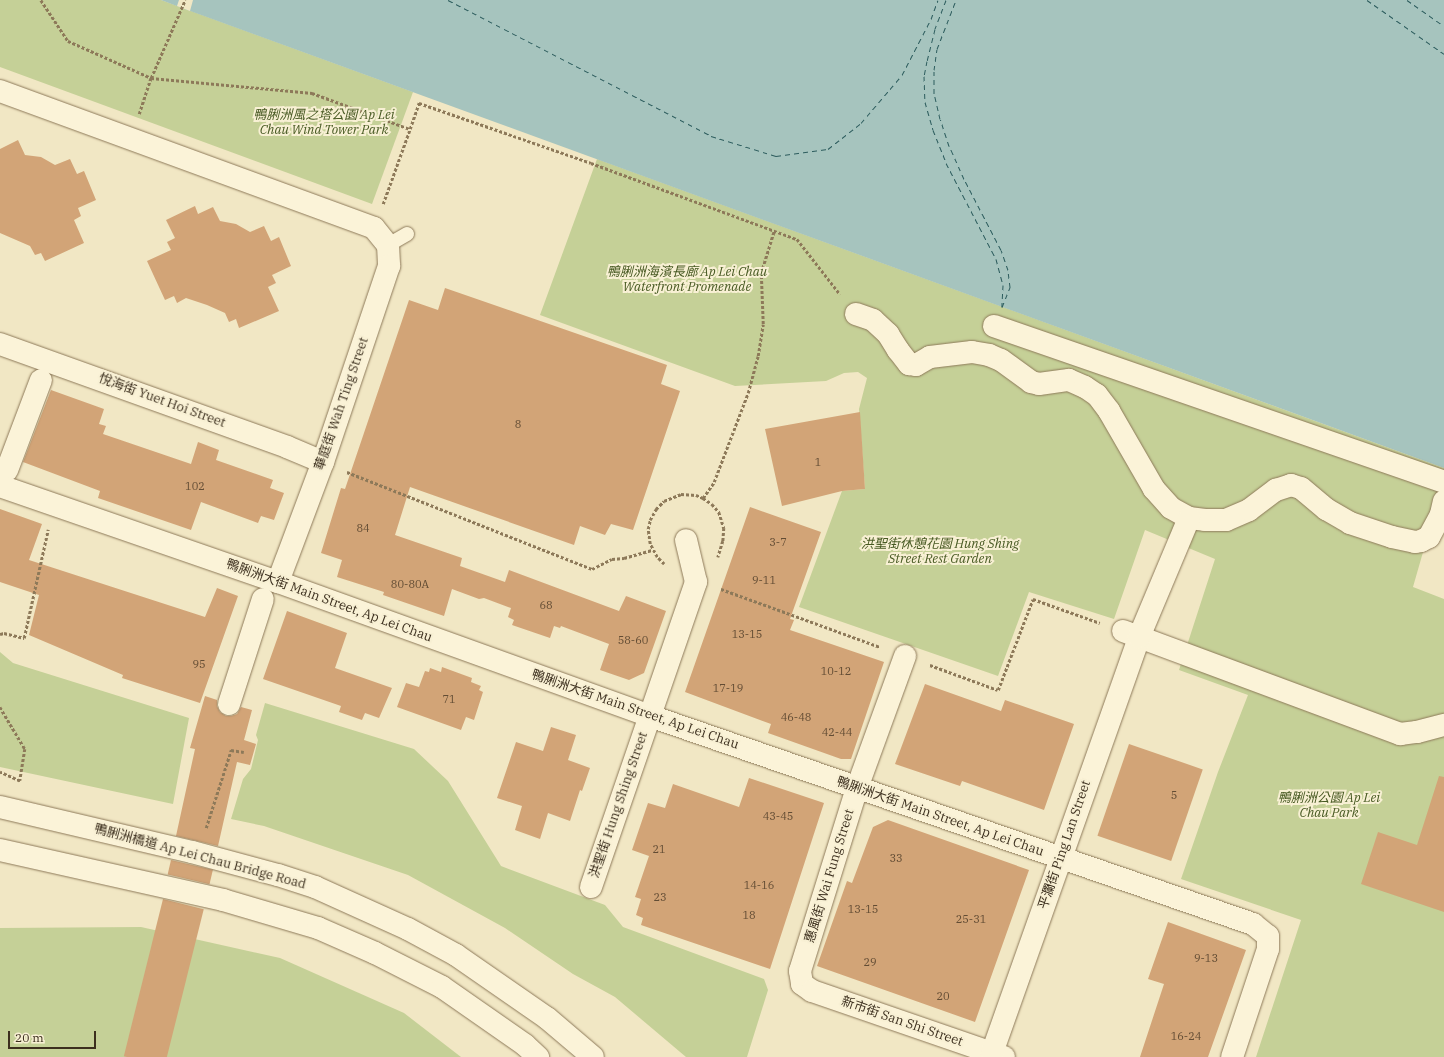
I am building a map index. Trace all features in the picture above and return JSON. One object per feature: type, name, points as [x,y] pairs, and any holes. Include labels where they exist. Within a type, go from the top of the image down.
[{"type":"street","points":[[0,91],[374,228],[388,245]]},
{"type":"street","name":"華庭街 Wah Ting Street","points":[[278,582],[323,462],[389,266],[388,245]]},
{"type":"street","points":[[856,314],[873,320],[888,334],[909,364],[916,365],[930,357],[972,352],[989,355],[1013,369],[1031,382],[1039,384],[1069,380],[1085,387],[1097,395],[1121,431],[1154,489],[1171,508],[1189,518],[1226,520],[1248,510],[1276,490],[1292,485],[1301,488],[1326,509],[1350,523],[1392,537],[1415,542],[1429,537],[1441,514],[1444,501]]},
{"type":"street","points":[[994,326],[1444,482]]},
{"type":"street","points":[[1013,369],[1029,338]]},
{"type":"street","name":"悅海街 Yuet Hoi Street","points":[[0,344],[287,447],[323,462]]},
{"type":"street","points":[[1097,395],[1128,372]]},
{"type":"street","points":[[3,478],[41,380]]},
{"type":"street","name":"鴨脷洲大街 Main Street, Ap Lei Chau","points":[[3,478],[278,582],[650,716],[1060,859],[1253,924],[1268,936],[1268,949],[1232,1057]]},
{"type":"street","name":"平瀾街 Ping Lan Street","points":[[998,1055],[1131,634],[1189,518]]},
{"type":"street","name":"洪聖街 Hung Shing Street","points":[[591,887],[696,582],[686,540]]},
{"type":"street","points":[[230,704],[263,598]]},
{"type":"street","points":[[1131,634],[1400,734],[1417,732],[1444,725]]},
{"type":"street","name":"惠風街 Wai Fung Street","points":[[802,984],[800,971],[857,788],[905,656]]},
{"type":"street","name":"鴨脷洲橋道 Ap Lei Chau Bridge Road","points":[[0,807],[192,852],[278,875],[315,887],[408,929],[456,955],[547,1018],[593,1057]]},
{"type":"street","points":[[0,850],[223,900],[318,928],[375,953],[442,988],[525,1046],[538,1057]]},
{"type":"street","name":"新市街 San Shi Street","points":[[802,984],[812,991],[998,1055]]},
{"type":"lane","points":[[388,245],[407,234]]},
{"type":"path","points":[[41,0],[68,41],[151,78],[312,93],[410,129]]},
{"type":"path","points":[[131,139],[151,78],[185,0]]},
{"type":"path","points":[[374,228],[419,103],[591,163],[797,239],[856,314]]},
{"type":"path","points":[[703,498],[714,482],[748,393],[758,356],[763,324],[761,273],[774,231]]},
{"type":"path","points":[[345,471],[592,569],[612,559],[624,558],[652,550]]},
{"type":"path","points":[[667,566],[652,550],[648,529],[650,520],[656,509],[664,501],[681,494],[703,498],[712,504],[718,512],[724,528],[723,541],[717,562]]},
{"type":"path","points":[[0,634],[4,632],[24,638],[49,523]]},
{"type":"path","points":[[717,587],[998,690],[1033,599],[1131,634]]},
{"type":"path","points":[[0,707],[25,749],[20,781],[0,772]]},
{"type":"path","points":[[206,830],[231,750],[244,752]]},
{"type":"green space","name":"鴨脷洲風之塔公園 Ap Lei Chau Wind Tower Park","points":[[0,0],[161,0],[413,92],[372,204],[0,67]]},
{"type":"green space","points":[[597,159],[1444,468],[1444,479],[1413,587],[1444,599],[1444,1057],[1256,1057],[1301,920],[1181,879],[1218,772],[1248,695],[1179,670],[1215,559],[1145,530],[1114,619],[1029,592],[998,676],[799,607],[842,491],[865,489],[859,409],[867,378],[858,372],[844,373],[826,381],[735,386],[540,315]]},
{"type":"green space","points":[[0,652],[13,663],[189,718],[173,804],[0,767]]},
{"type":"green space","points":[[265,703],[414,749],[448,781],[501,866],[605,905],[623,927],[764,979],[768,990],[747,1057],[686,1057],[615,997],[573,974],[505,928],[408,875],[264,826],[231,819],[243,779],[251,769],[258,740],[256,735]]},
{"type":"green space","points":[[141,927],[280,958],[404,1013],[461,1057],[0,1057],[0,928]]},
{"type":"water","points":[[161,0],[1444,0],[1444,468],[182,8]]},
{"type":"pier","points":[[179,0],[193,0],[190,11],[177,6]]},
{"type":"building","points":[[18,140],[25,155],[41,157],[55,165],[70,159],[77,174],[84,171],[96,200],[78,208],[81,216],[74,220],[84,243],[45,261],[41,253],[35,255],[30,246],[0,233],[0,149]]},
{"type":"building","points":[[195,206],[198,214],[213,207],[220,221],[236,224],[250,232],[264,226],[271,241],[279,237],[291,266],[272,275],[276,283],[268,287],[279,311],[239,328],[236,319],[229,322],[225,313],[207,305],[186,298],[177,303],[174,296],[165,300],[147,261],[171,250],[167,242],[175,238],[166,220]]},
{"type":"building","points":[[445,288],[667,365],[661,384],[680,391],[633,530],[611,524],[605,535],[580,526],[574,545],[410,487],[395,535],[462,558],[460,566],[505,582],[509,570],[619,611],[626,596],[666,611],[644,673],[629,680],[600,670],[609,644],[561,626],[560,628],[554,626],[550,638],[512,625],[514,620],[508,617],[511,608],[484,598],[479,599],[452,589],[444,616],[383,595],[384,592],[337,577],[342,560],[321,553],[341,488],[345,489],[409,300],[438,310]]},
{"type":"building","points":[[51,390],[104,409],[99,424],[106,426],[103,434],[191,464],[198,442],[219,450],[216,460],[273,480],[270,488],[284,493],[274,520],[261,516],[258,523],[201,502],[191,530],[98,498],[100,491],[23,462]]},
{"type":"building","points":[[860,412],[865,489],[842,491],[782,506],[765,429]]},
{"type":"building","points":[[750,507],[821,532],[790,619],[794,620],[790,630],[884,662],[851,759],[841,759],[768,733],[771,724],[685,692]]},
{"type":"building","points":[[0,509],[42,524],[29,560],[205,617],[217,588],[238,596],[200,703],[122,678],[123,675],[29,635],[39,595],[0,582]]},
{"type":"building","points":[[287,611],[347,633],[335,668],[392,688],[379,718],[365,713],[362,720],[339,712],[341,706],[263,679]]},
{"type":"building","points":[[442,667],[472,678],[471,682],[481,686],[479,690],[483,692],[474,720],[466,717],[461,730],[397,707],[406,683],[419,687],[425,671],[429,672],[430,668],[441,672]]},
{"type":"building","points":[[925,684],[1001,711],[1005,700],[1074,724],[1044,810],[962,781],[960,786],[895,764]]},
{"type":"building","points":[[205,696],[217,700],[217,706],[220,712],[226,716],[237,714],[241,707],[252,710],[244,740],[256,744],[250,765],[237,762],[218,846],[176,836],[195,749],[190,748]]},
{"type":"building","points":[[551,727],[576,735],[568,760],[590,768],[582,791],[580,790],[570,821],[548,813],[540,839],[515,830],[522,806],[497,798],[516,742],[543,751]]},
{"type":"building","points":[[1129,744],[1203,769],[1171,861],[1097,836]]},
{"type":"building","points":[[1439,776],[1444,777],[1444,912],[1361,884],[1378,832],[1417,845]]},
{"type":"building","points":[[749,778],[824,803],[770,969],[641,925],[643,918],[636,915],[641,899],[635,897],[649,856],[632,850],[648,803],[665,808],[673,784],[739,807]]},
{"type":"building","points":[[888,820],[1029,870],[975,1022],[817,966],[847,881],[852,883],[873,827]]},
{"type":"building","points":[[171,860],[213,870],[210,884],[168,875]]},
{"type":"building","points":[[163,899],[204,909],[167,1057],[124,1056]]},
{"type":"building","points":[[1168,922],[1246,950],[1208,1057],[1140,1057],[1164,984],[1148,979]]},
{"type":"ferry route","points":[[448,0],[711,136],[776,156],[828,149],[861,123],[902,75],[931,19],[938,0]]},
{"type":"ferry route","points":[[946,0],[935,29],[927,61],[924,76],[925,102],[933,130],[946,163],[996,259],[1003,285],[1002,307],[1010,287],[1008,270],[1001,250],[964,179],[949,146],[934,94],[934,70],[937,49],[956,0]]},
{"type":"ferry route","points":[[1367,0],[1444,54]]},
{"type":"ferry route","points":[[1407,0],[1444,26]]},
{"type":"park label","name":"鴨脷洲海濱長廊 Ap Lei Chau Waterfront Promenade","points":[[687,280]]},
{"type":"park label","name":"洪聖街休憩花園 Hung Shing Street Rest Garden","points":[[940,552]]},
{"type":"park label","name":"鴨脷洲公園 Ap Lei Chau Park","points":[[1329,806]]}]
